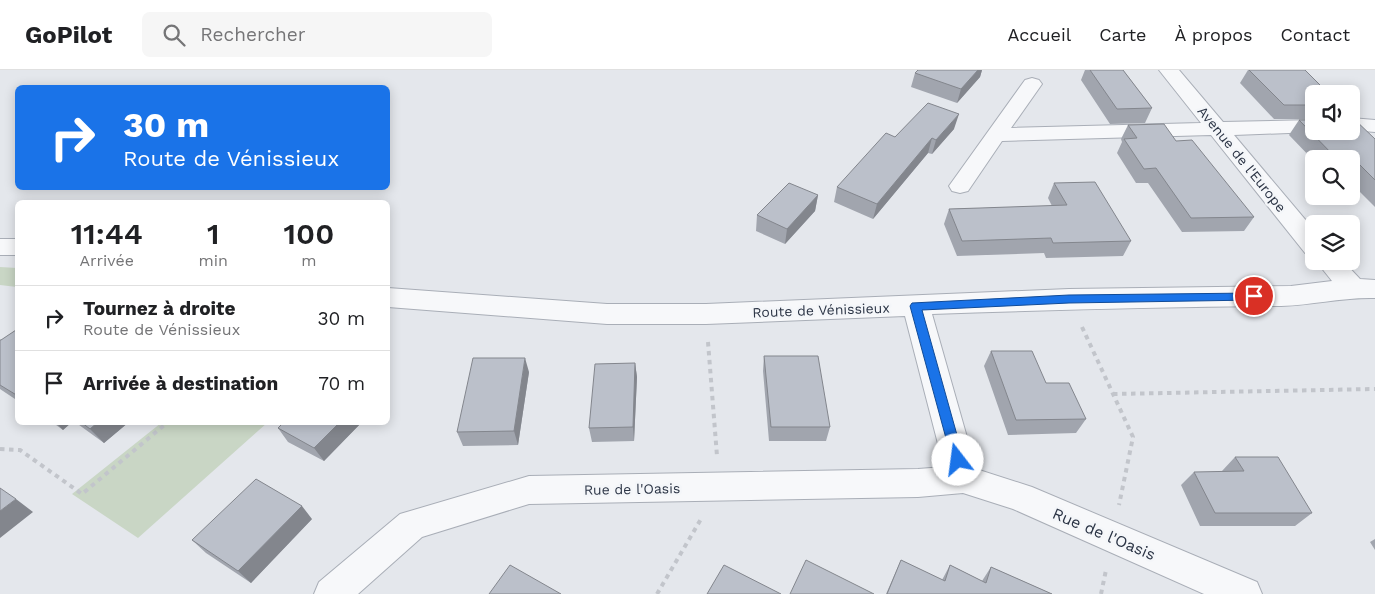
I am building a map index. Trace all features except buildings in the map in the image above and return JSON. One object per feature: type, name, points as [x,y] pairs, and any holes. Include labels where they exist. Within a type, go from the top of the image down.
[{"type":"street","name":"Avenue de l'Europe","points":[[1170,70],[1305,236]]},
{"type":"street","points":[[960,186],[1032,84]]},
{"type":"street","points":[[1360,125],[1375,126]]},
{"type":"street","points":[[995,136],[1305,126]]},
{"type":"street","points":[[0,247],[15,247]]},
{"type":"street","points":[[1340,270],[1364,288]]},
{"type":"street","name":"Route de Vénissieux","points":[[390,297],[607,314],[706,314],[1069,299],[1291,296],[1364,288]]},
{"type":"street","points":[[916,306],[962,478]]},
{"type":"street","name":"Rue de l'Oasis","points":[[332,594],[412,525],[529,490],[918,483],[962,478],[1020,497],[1244,594]]},
{"type":"path","points":[[1069,299],[1133,438],[1101,594]]},
{"type":"path","points":[[656,594],[720,488],[706,314]]},
{"type":"path","points":[[1113,394],[1375,389]]},
{"type":"path","points":[[0,449],[20,450],[82,494],[164,425]]},
{"type":"green space","points":[[0,267],[15,268],[15,287],[0,285]]},
{"type":"green space","points":[[158,425],[265,425],[138,538],[72,494]]},
{"type":"route","points":[[958,460],[916,306],[1069,299],[1254,296]]}]
